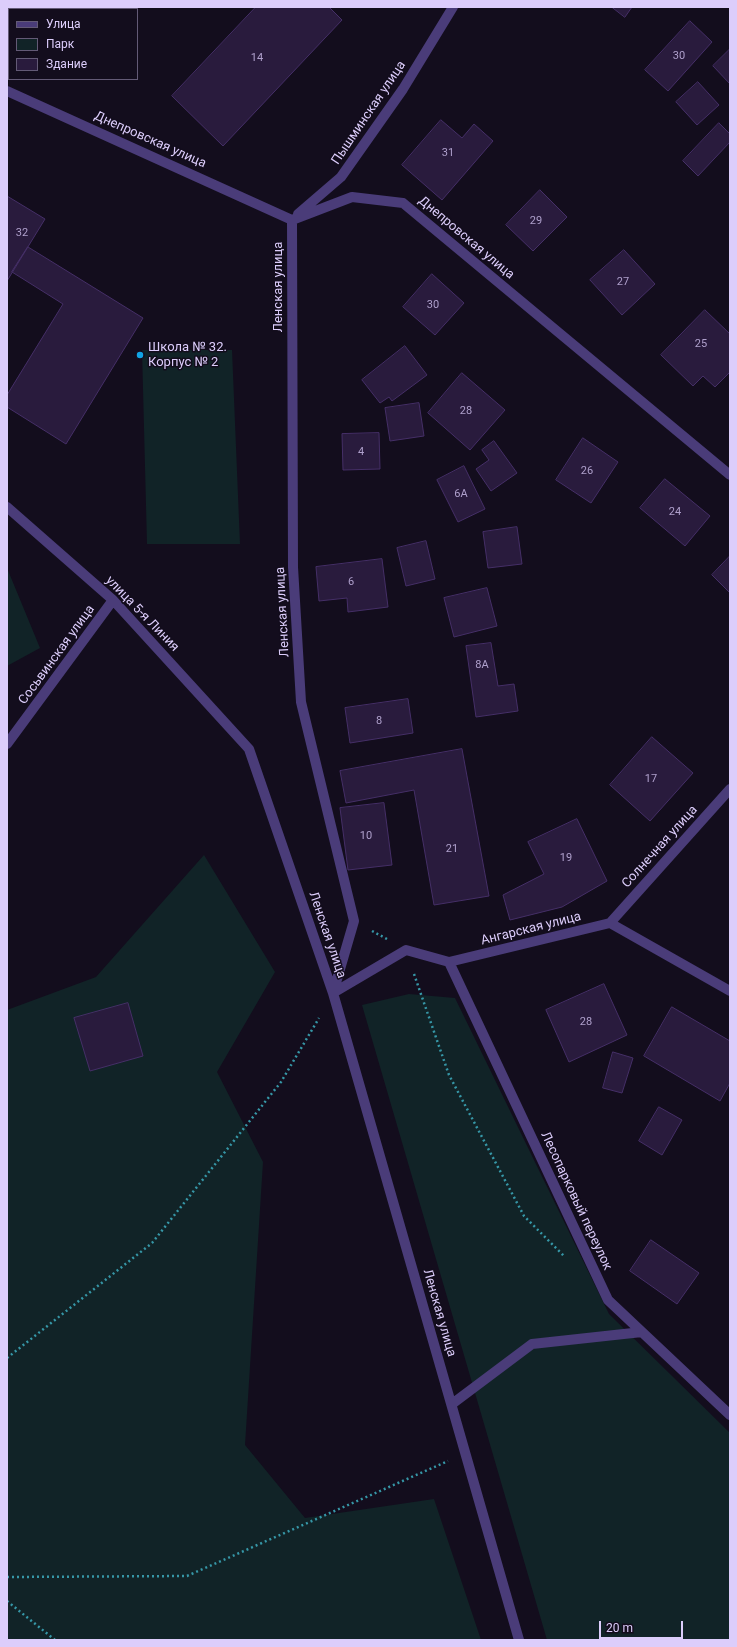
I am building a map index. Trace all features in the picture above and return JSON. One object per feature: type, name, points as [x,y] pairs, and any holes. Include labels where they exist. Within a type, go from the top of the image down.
[{"type":"street","name":"Пышминская улица","points":[[292,220],[341,178],[403,89],[453,7]]},
{"type":"street","name":"Днепровская улица","points":[[7,91],[292,220],[352,197],[403,203],[730,475]]},
{"type":"street","name":"Ленская улица","points":[[292,220],[293,567],[301,702],[354,921],[334,993]]},
{"type":"street","name":"улица 5-я Линия","points":[[7,506],[113,600],[249,749]]},
{"type":"street","name":"Сосьвинская улица","points":[[7,744],[113,600]]},
{"type":"street","name":"Ленская улица","points":[[249,749],[334,993],[519,1640]]},
{"type":"street","name":"Солнечная улица","points":[[610,923],[730,789]]},
{"type":"street","points":[[610,923],[730,991]]},
{"type":"street","name":"Ангарская улица","points":[[406,950],[449,962],[610,923]]},
{"type":"street","points":[[334,993],[406,950]]},
{"type":"street","name":"Лесопарковый переулок","points":[[449,962],[608,1300],[730,1415]]},
{"type":"street","points":[[452,1404],[532,1344],[642,1332]]},
{"type":"path","points":[[354,921],[406,950],[453,1082],[524,1216],[569,1261]]},
{"type":"path","points":[[7,1358],[152,1243],[281,1082],[334,993]]},
{"type":"path","points":[[7,1577],[187,1576],[466,1454]]},
{"type":"path","points":[[7,1601],[55,1640]]},
{"type":"green space","points":[[142,350],[232,350],[240,544],[147,544]]},
{"type":"green space","points":[[7,568],[40,648],[7,666]]},
{"type":"green space","points":[[204,855],[275,972],[217,1072],[263,1162],[245,1445],[305,1518],[434,1499],[481,1640],[7,1640],[7,1010],[96,977]]},
{"type":"green space","points":[[409,994],[455,998],[609,1314],[730,1433],[730,1640],[547,1640],[362,1005]]},
{"type":"building","points":[[256,7],[329,7],[342,20],[223,146],[172,96]]},
{"type":"building","points":[[612,7],[632,7],[625,17]]},
{"type":"building","points":[[690,21],[712,42],[668,91],[645,70]]},
{"type":"building","points":[[730,49],[730,84],[713,66]]},
{"type":"building","points":[[698,82],[719,105],[697,125],[676,102]]},
{"type":"building","points":[[441,120],[462,138],[474,124],[493,141],[442,200],[402,165]]},
{"type":"building","points":[[719,123],[730,134],[730,142],[698,176],[683,161]]},
{"type":"building","points":[[540,190],[567,217],[533,251],[506,225]]},
{"type":"building","points":[[7,196],[45,219],[7,281]]},
{"type":"building","points":[[28,247],[143,318],[66,444],[7,407],[7,395],[63,304],[12,272]]},
{"type":"building","points":[[624,250],[655,284],[622,315],[590,280]]},
{"type":"building","points":[[432,274],[464,303],[435,335],[403,307]]},
{"type":"building","points":[[705,310],[730,334],[730,372],[715,387],[703,376],[693,386],[661,355]]},
{"type":"building","points":[[405,346],[427,375],[392,401],[389,397],[380,403],[362,380]]},
{"type":"building","points":[[462,373],[505,410],[470,450],[428,413]]},
{"type":"building","points":[[419,403],[424,436],[390,441],[385,408]]},
{"type":"building","points":[[379,433],[380,469],[343,470],[342,434]]},
{"type":"building","points":[[583,438],[618,462],[591,503],[556,480]]},
{"type":"building","points":[[494,441],[517,473],[491,491],[476,469],[489,460],[482,450]]},
{"type":"building","points":[[464,466],[485,509],[458,522],[437,480]]},
{"type":"building","points":[[665,479],[710,516],[685,546],[640,508]]},
{"type":"building","points":[[517,527],[522,564],[488,568],[483,532]]},
{"type":"building","points":[[426,541],[435,579],[406,586],[397,548]]},
{"type":"building","points":[[730,556],[730,593],[712,575]]},
{"type":"building","points":[[382,559],[388,607],[348,612],[347,598],[319,601],[316,567]]},
{"type":"building","points":[[487,588],[497,626],[454,637],[444,598]]},
{"type":"building","points":[[491,643],[498,686],[514,684],[518,711],[476,717],[466,646]]},
{"type":"building","points":[[408,699],[413,733],[350,743],[345,708]]},
{"type":"building","points":[[652,737],[693,773],[650,821],[610,785]]},
{"type":"building","points":[[462,749],[489,896],[434,905],[414,790],[346,803],[340,771]]},
{"type":"building","points":[[384,803],[392,865],[348,870],[340,808]]},
{"type":"building","points":[[577,819],[607,881],[562,907],[510,920],[503,895],[544,874],[528,842]]},
{"type":"building","points":[[604,984],[627,1035],[569,1062],[546,1010]]},
{"type":"building","points":[[128,1003],[143,1056],[90,1071],[74,1018]]},
{"type":"building","points":[[672,1007],[730,1041],[730,1083],[720,1101],[644,1056]]},
{"type":"building","points":[[613,1052],[633,1058],[622,1093],[603,1088]]},
{"type":"building","points":[[659,1107],[682,1120],[662,1155],[639,1141]]},
{"type":"building","points":[[651,1240],[699,1273],[677,1304],[630,1271]]},
{"type":"place","name":"Школа № 32. Корпус № 2","points":[[140,355]]}]
